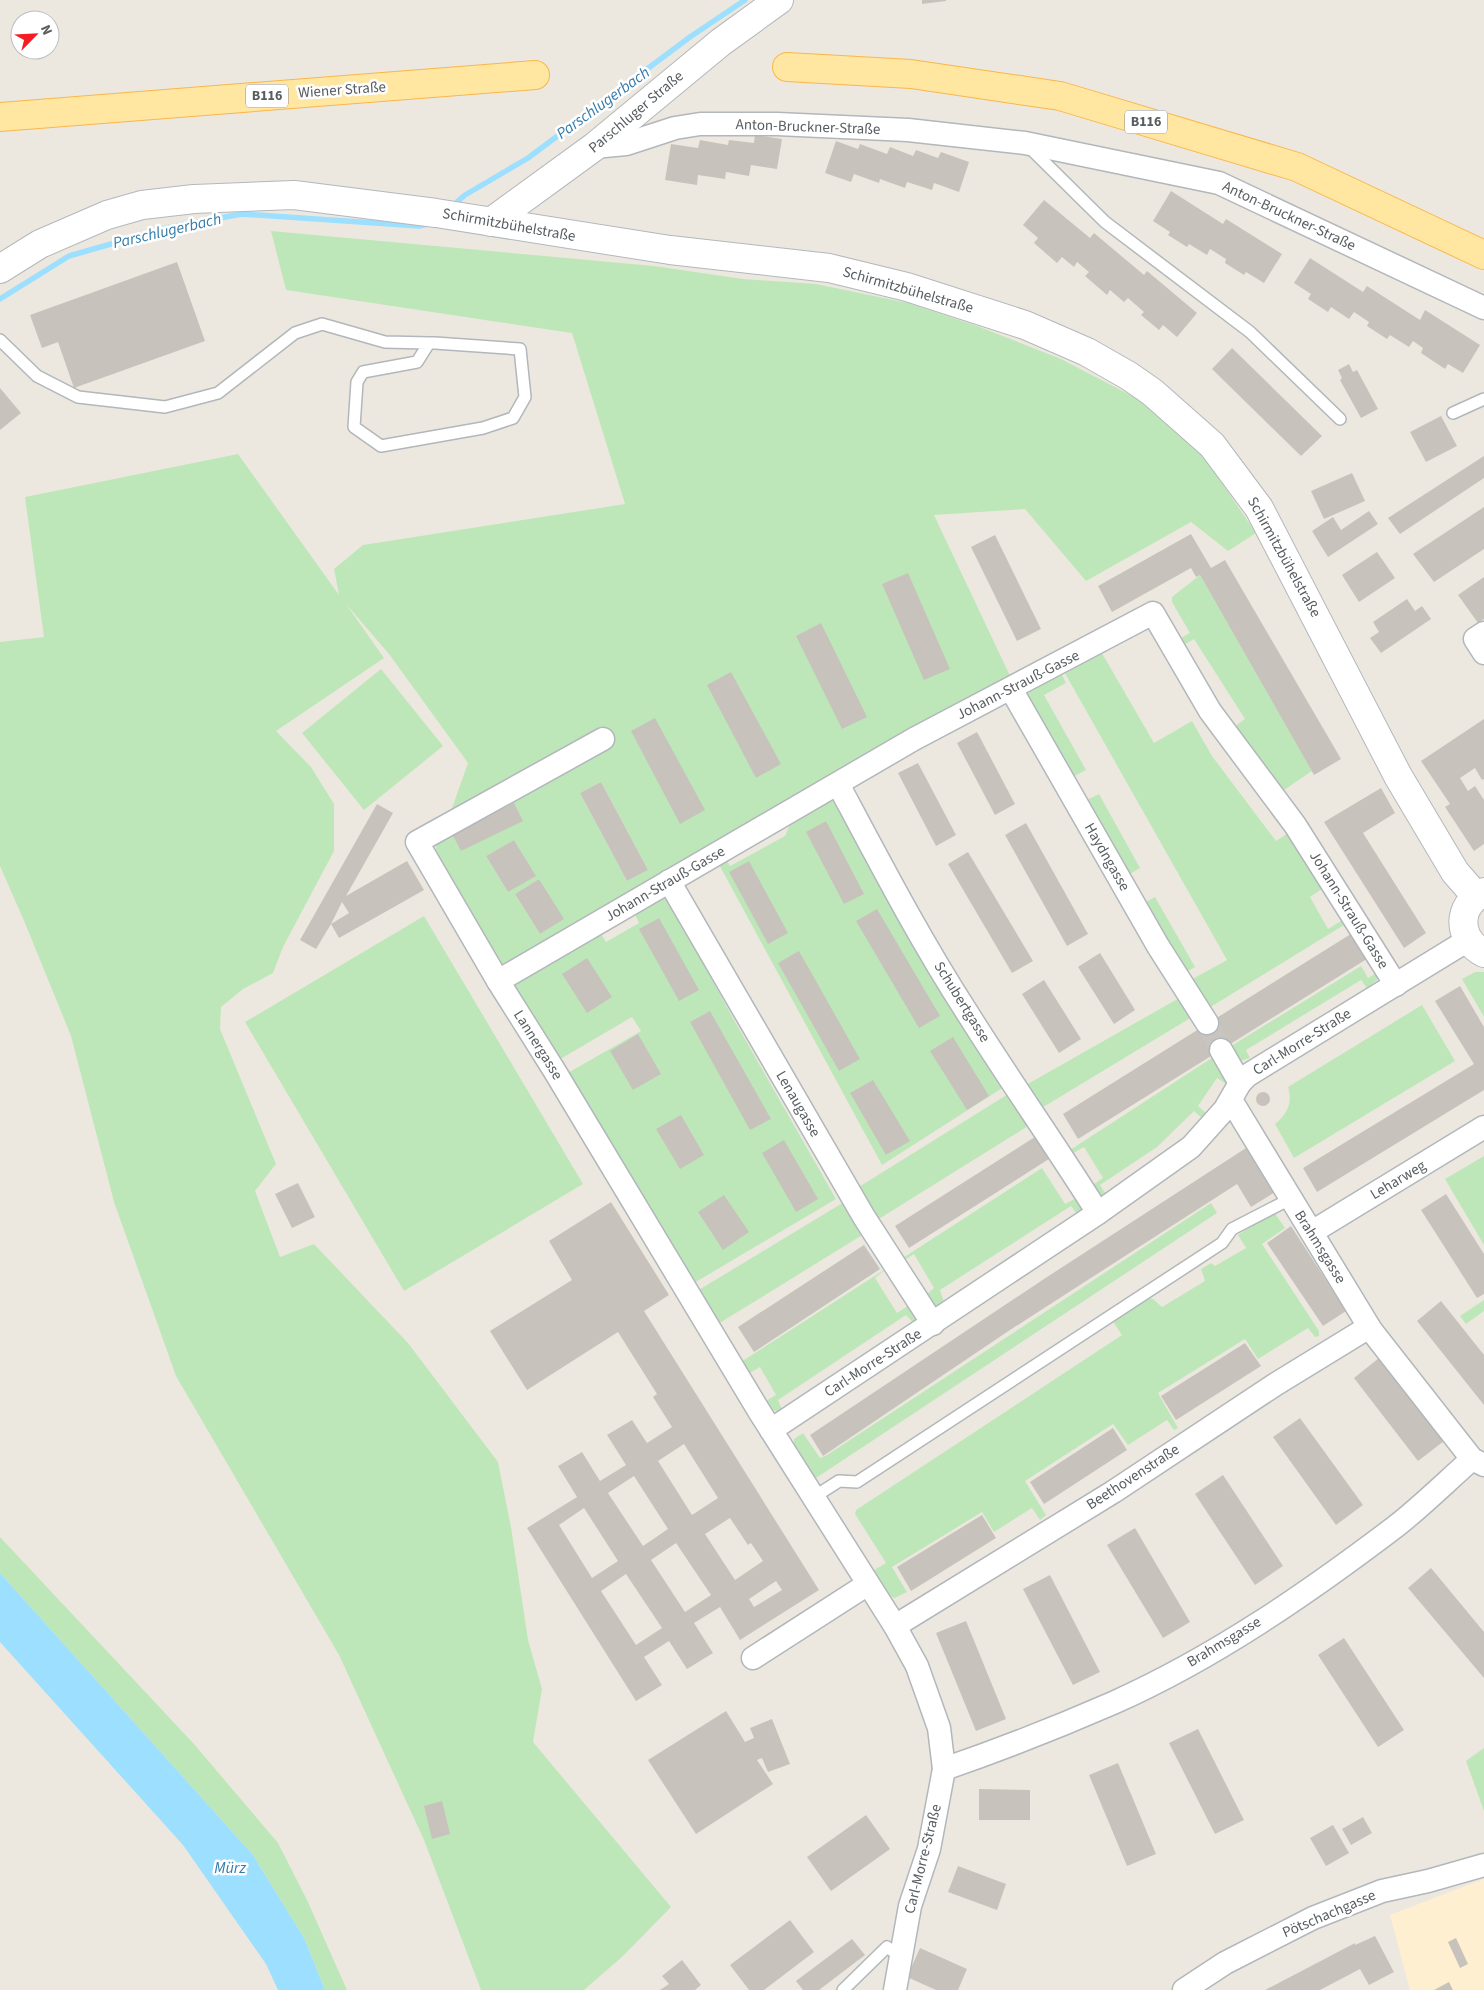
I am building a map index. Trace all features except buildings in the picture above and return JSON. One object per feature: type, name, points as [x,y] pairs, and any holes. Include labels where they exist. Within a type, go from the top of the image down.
[{"type":"main road","name":"Parschluger Straße","points":[[491,222],[594,148],[721,42],[779,0]]},
{"type":"main road","name":"B116","points":[[787,68],[911,74],[1060,96],[1297,167],[1484,255]]},
{"type":"main road","name":"Wiener Straße","points":[[0,117],[535,75]]},
{"type":"main road","name":"Schirmitzbühelstraße","points":[[0,269],[40,244],[107,215],[142,206],[194,200],[294,195],[491,222],[670,250],[829,268],[907,287],[1043,333],[1087,352],[1152,392],[1212,445],[1259,508],[1398,776],[1455,872],[1480,894]]},
{"type":"main road","points":[[1476,947],[1463,921],[1469,903],[1480,894]]},
{"type":"street","name":"Anton-Bruckner-Straße","points":[[594,148],[626,144],[674,128],[700,124],[777,124],[908,130],[1024,142],[1219,183],[1484,308]]},
{"type":"street","name":"Johann-Strauß-Gasse","points":[[498,982],[914,739],[1153,613],[1210,711],[1295,824],[1396,985]]},
{"type":"street","points":[[1484,633],[1475,640],[1484,653]]},
{"type":"street","name":"Haydngasse","points":[[1011,689],[1158,946],[1205,1021]]},
{"type":"street","name":"Lannergasse","points":[[603,739],[416,842],[498,982],[554,1070],[770,1430]]},
{"type":"street","name":"Schubertgasse","points":[[838,784],[894,888],[967,1014],[1098,1213]]},
{"type":"street","name":"Lenaugasse","points":[[669,881],[864,1216],[933,1324]]},
{"type":"street","name":"Carl-Morre-Straße","points":[[895,1990],[910,1906],[929,1849],[944,1769],[940,1728],[917,1666],[895,1626],[770,1430],[933,1324],[1098,1213],[1191,1147],[1248,1076],[1396,985],[1476,947]]},
{"type":"street","points":[[1221,1050],[1236,1092]]},
{"type":"street","name":"Brahmsgasse","points":[[944,1769],[1004,1748],[1114,1702],[1210,1652],[1314,1586],[1478,1463],[1369,1327],[1290,1199],[1236,1092]]},
{"type":"street","name":"Leharweg","points":[[1312,1232],[1484,1127]]},
{"type":"street","name":"Beethovenstraße","points":[[895,1626],[1113,1492],[1268,1389],[1369,1327]]},
{"type":"street","points":[[753,1658],[868,1584]]},
{"type":"street","name":"Pötschachgasse","points":[[1184,1990],[1225,1963],[1313,1918],[1382,1891],[1428,1882],[1484,1865]]},
{"type":"lane","points":[[1024,142],[1105,222],[1250,332],[1340,419]]},
{"type":"lane","points":[[0,340],[37,376],[78,397],[165,407],[218,393],[295,332],[322,324],[385,342],[429,343],[520,349],[526,396],[513,418],[484,428],[381,446],[354,427],[357,382],[363,372],[417,362],[429,343]]},
{"type":"lane","points":[[1452,413],[1484,399]]},
{"type":"lane","points":[[814,1497],[839,1481],[857,1482],[1222,1242],[1232,1229],[1290,1199]]},
{"type":"lane","points":[[843,1990],[886,1947],[901,1956]]},
{"type":"shaded area","points":[[1484,1879],[1484,1990],[1410,1990],[1390,1915]]},
{"type":"green space","points":[[271,231],[654,266],[743,279],[816,284],[908,303],[977,326],[1061,359],[1136,398],[1202,454],[1256,533],[1228,551],[1191,522],[1086,581],[1025,509],[934,515],[1012,680],[505,969],[436,853],[436,844],[441,839],[468,763],[389,654],[346,604],[384,658],[276,731],[311,767],[334,804],[334,851],[283,947],[273,973],[243,989],[221,1007],[220,1029],[276,1164],[255,1191],[280,1257],[314,1244],[408,1343],[498,1462],[511,1527],[528,1640],[542,1689],[533,1742],[671,1907],[623,1956],[584,1990],[481,1990],[424,1840],[339,1655],[176,1376],[114,1202],[71,1036],[0,866],[0,642],[44,637],[25,497],[238,454],[339,595],[334,569],[363,545],[625,504],[572,333],[286,290]],"holes":[[[601,782],[648,870],[627,881],[580,793]],[[514,840],[535,875],[508,892],[486,856]],[[539,879],[563,919],[540,934],[515,894]]]},
{"type":"green space","points":[[1200,575],[1312,771],[1284,790],[1278,788],[1231,729],[1245,719],[1194,639],[1182,646],[1177,640],[1190,633],[1172,602],[1172,597]]},
{"type":"green space","points":[[1099,648],[1154,743],[1192,721],[1212,756],[1276,841],[1288,833],[1322,889],[1310,897],[1328,929],[1341,921],[1344,925],[1204,1011],[1187,982],[1227,960],[1062,668]]},
{"type":"green space","points":[[381,669],[443,746],[364,810],[302,733]]},
{"type":"green space","points":[[1059,669],[1066,683],[1044,695],[1086,770],[1071,778],[1025,694],[1028,685]]},
{"type":"green space","points":[[1099,794],[1140,868],[1125,877],[1083,802]]},
{"type":"green space","points":[[835,795],[1007,1085],[882,1165],[716,859],[723,855],[730,866],[785,836],[795,813]]},
{"type":"green space","points":[[654,895],[666,896],[836,1199],[694,1283],[566,1074],[641,1031],[632,1017],[557,1061],[513,985],[598,929],[606,942],[639,923],[632,908]]},
{"type":"green space","points":[[1155,897],[1195,967],[1183,974],[1142,904]]},
{"type":"green space","points":[[424,916],[583,1184],[404,1291],[245,1022]]},
{"type":"green space","points":[[1361,966],[1368,978],[1378,972],[1377,980],[1367,988],[1361,980],[1246,1050],[1250,1058],[1240,1061],[1228,1048]]},
{"type":"green space","points":[[1475,972],[1484,972],[1484,1017],[1462,979]]},
{"type":"green space","points":[[1181,997],[1192,1017],[1040,1109],[1026,1085]]},
{"type":"green space","points":[[1422,1005],[1455,1061],[1294,1158],[1275,1124],[1288,1108],[1290,1098],[1288,1087]]},
{"type":"green space","points":[[1218,1054],[1228,1071],[1228,1085],[1217,1078],[1198,1106],[1208,1115],[1204,1120],[1194,1111],[1157,1147],[1100,1185],[1107,1196],[1100,1199],[1088,1188],[1103,1178],[1084,1147],[1070,1155],[1067,1152]]},
{"type":"green space","points":[[1013,1091],[1033,1123],[874,1222],[854,1190]]},
{"type":"green space","points":[[1484,1156],[1484,1245],[1445,1179]]},
{"type":"green space","points":[[1042,1168],[1065,1204],[1080,1196],[1083,1210],[1079,1217],[1071,1206],[940,1290],[945,1305],[939,1309],[929,1307],[921,1299],[934,1288],[914,1254],[900,1263],[898,1261]]},
{"type":"green space","points":[[844,1202],[864,1234],[718,1324],[697,1291]]},
{"type":"green space","points":[[1211,1203],[1217,1213],[816,1478],[794,1445],[794,1439],[803,1433],[820,1458],[827,1455]]},
{"type":"green space","points":[[1274,1212],[1285,1228],[1262,1244],[1319,1331],[1319,1336],[1315,1337],[1308,1328],[1258,1359],[1245,1339],[1158,1393],[1178,1428],[1174,1430],[1167,1420],[1128,1445],[1113,1424],[1025,1481],[1046,1515],[1040,1520],[1032,1508],[994,1532],[982,1512],[892,1567],[907,1592],[895,1598],[890,1596],[874,1570],[886,1563],[855,1514],[856,1510],[1122,1335],[1114,1323],[1115,1318],[1146,1297],[1153,1299],[1162,1307],[1205,1281],[1201,1269],[1211,1263],[1215,1266],[1246,1248],[1238,1235]]},
{"type":"green space","points":[[887,1268],[875,1278],[897,1313],[908,1306],[912,1307],[917,1323],[915,1325],[906,1315],[778,1400],[783,1412],[768,1406],[764,1402],[776,1395],[760,1367],[748,1374],[741,1362]]},
{"type":"green space","points":[[1484,1300],[1484,1311],[1466,1324],[1460,1316]]},
{"type":"green space","points":[[0,1537],[194,1744],[278,1843],[307,1900],[347,1990],[325,1990],[304,1938],[253,1855],[0,1573]]},
{"type":"green space","points":[[1484,1748],[1484,1811],[1466,1761]]},
{"type":"water","name":"Mürz","points":[[0,1573],[253,1855],[304,1938],[325,1990],[278,1990],[266,1964],[183,1845],[0,1642]]},
{"type":"waterway","name":"Parschlugerbach","points":[[458,201],[528,158],[690,37],[745,0]]},
{"type":"waterway","name":"Parschlugerbach","points":[[0,299],[69,256],[171,227],[242,214],[419,226],[428,224]]},
{"type":"tunnel","points":[[1207,1023],[1221,1050]]}]
